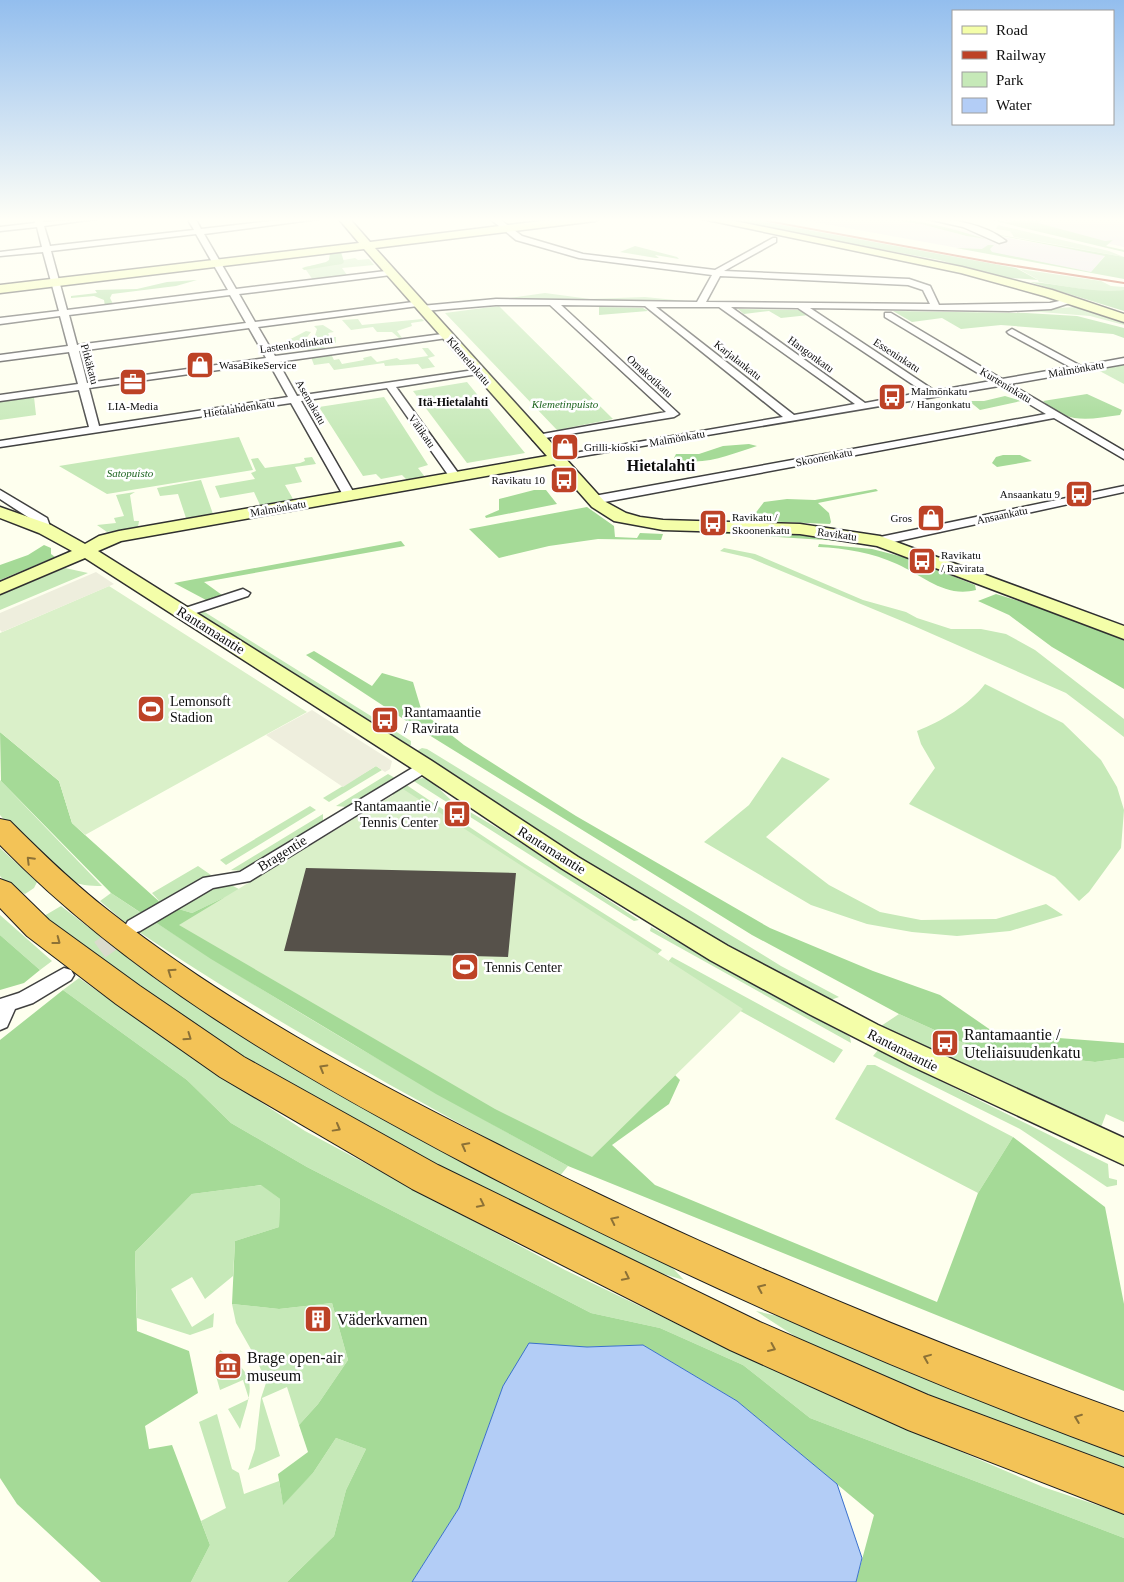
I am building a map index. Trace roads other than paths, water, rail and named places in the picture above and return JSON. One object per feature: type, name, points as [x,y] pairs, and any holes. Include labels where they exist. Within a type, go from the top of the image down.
[{"type":"highway","points":[[0,828],[62,890],[128,942],[241,1019],[382,1102],[508,1169],[687,1255],[862,1332],[1124,1434]]},
{"type":"highway","points":[[10,900],[38,928],[128,995],[232,1068],[425,1177],[745,1336],[923,1415],[1124,1491]]},
{"type":"main road","name":"Klemetinkatu","points":[[409,292],[557,459]]},
{"type":"main road","points":[[1037,292],[1124,319]]},
{"type":"main road","name":"Malmönkatu","points":[[0,589],[86,551],[106,540],[119,536],[557,459]]},
{"type":"main road","name":"Ravikatu","points":[[557,459],[594,500],[607,511],[640,522],[662,525],[800,529],[880,541],[1124,633]]},
{"type":"main road","name":"Rantamaantie","points":[[2,501],[184,613],[655,916],[720,954],[959,1078],[1124,1152]]},
{"type":"main road","name":"Malmönkatu","points":[[0,583],[60,558],[86,551]]},
{"type":"street","name":"Pitkäkatu","points":[[58,292],[95,429]]},
{"type":"street","points":[[0,321],[234,292]]},
{"type":"street","name":"Asemakatu","points":[[234,292],[350,495]]},
{"type":"street","points":[[700,304],[706,292]]},
{"type":"street","points":[[928,292],[936,307]]},
{"type":"street","points":[[0,358],[252,324],[421,305],[479,302],[552,302],[1034,308],[1068,301]]},
{"type":"street","name":"Omakotikatu","points":[[537,438],[674,414],[552,302]]},
{"type":"street","name":"Karjalankatu","points":[[647,304],[791,418]]},
{"type":"street","name":"Hangonkatu","points":[[722,305],[862,405]]},
{"type":"street","name":"Esseninkatu","points":[[799,305],[932,393]]},
{"type":"street","name":"Kurteninkatu","points":[[888,315],[1124,456]]},
{"type":"street","points":[[1012,332],[1078,368]]},
{"type":"street","name":"Lastenkodinkatu","points":[[0,398],[447,335]]},
{"type":"street","name":"Malmönkatu","points":[[557,459],[1124,361]]},
{"type":"street","name":"Hietalahdenkatu","points":[[0,444],[478,371]]},
{"type":"street","name":"Välikatu","points":[[390,385],[455,477]]},
{"type":"street","name":"Skoonenkatu","points":[[594,500],[1055,415]]},
{"type":"street","name":"Ansaankatu","points":[[880,541],[1124,488]]},
{"type":"street","points":[[184,613],[243,593]]},
{"type":"street","name":"Bragentie","points":[[134,926],[208,882],[244,877],[424,766]]},
{"type":"street","points":[[2,1012],[64,975]]},
{"type":"water","points":[[529,1343],[587,1347],[643,1345],[737,1401],[837,1484],[862,1558],[856,1582],[412,1582],[459,1508],[503,1386]]},
{"type":"tunnel","points":[[77,966],[126,931]]},
{"type":"place","name":"WasaBikeService","points":[[200,365]]},
{"type":"place","name":"LIA-Media","points":[[133,382]]},
{"type":"place","name":"Malmönkatu / Hangonkatu","points":[[892,397]]},
{"type":"place","name":"Grilli-kioski","points":[[565,447]]},
{"type":"place","name":"Ravikatu 10","points":[[564,480]]},
{"type":"place","name":"Ansaankatu 9","points":[[1079,494]]},
{"type":"place","name":"Gros","points":[[931,518]]},
{"type":"place","name":"Ravikatu / Skoonenkatu","points":[[713,523]]},
{"type":"place","name":"Ravikatu / Ravirata","points":[[922,561]]},
{"type":"place","name":"Lemonsoft Stadion","points":[[151,709]]},
{"type":"place","name":"Rantamaantie / Ravirata","points":[[385,720]]},
{"type":"place","name":"Rantamaantie / Tennis Center","points":[[457,814]]},
{"type":"place","name":"Tennis Center","points":[[465,967]]},
{"type":"place","name":"Rantamaantie / Uteliaisuudenkatu","points":[[945,1043]]},
{"type":"place","name":"Väderkvarnen","points":[[318,1319]]},
{"type":"place","name":"Brage open-air museum","points":[[228,1366]]},
{"type":"district","name":"Itä-Hietalahti","points":[[453,402]]},
{"type":"district","name":"Hietalahti","points":[[661,465]]},
{"type":"park label","name":"Klemetinpuisto","points":[[565,404]]},
{"type":"park label","name":"Satopuisto","points":[[130,473]]}]
